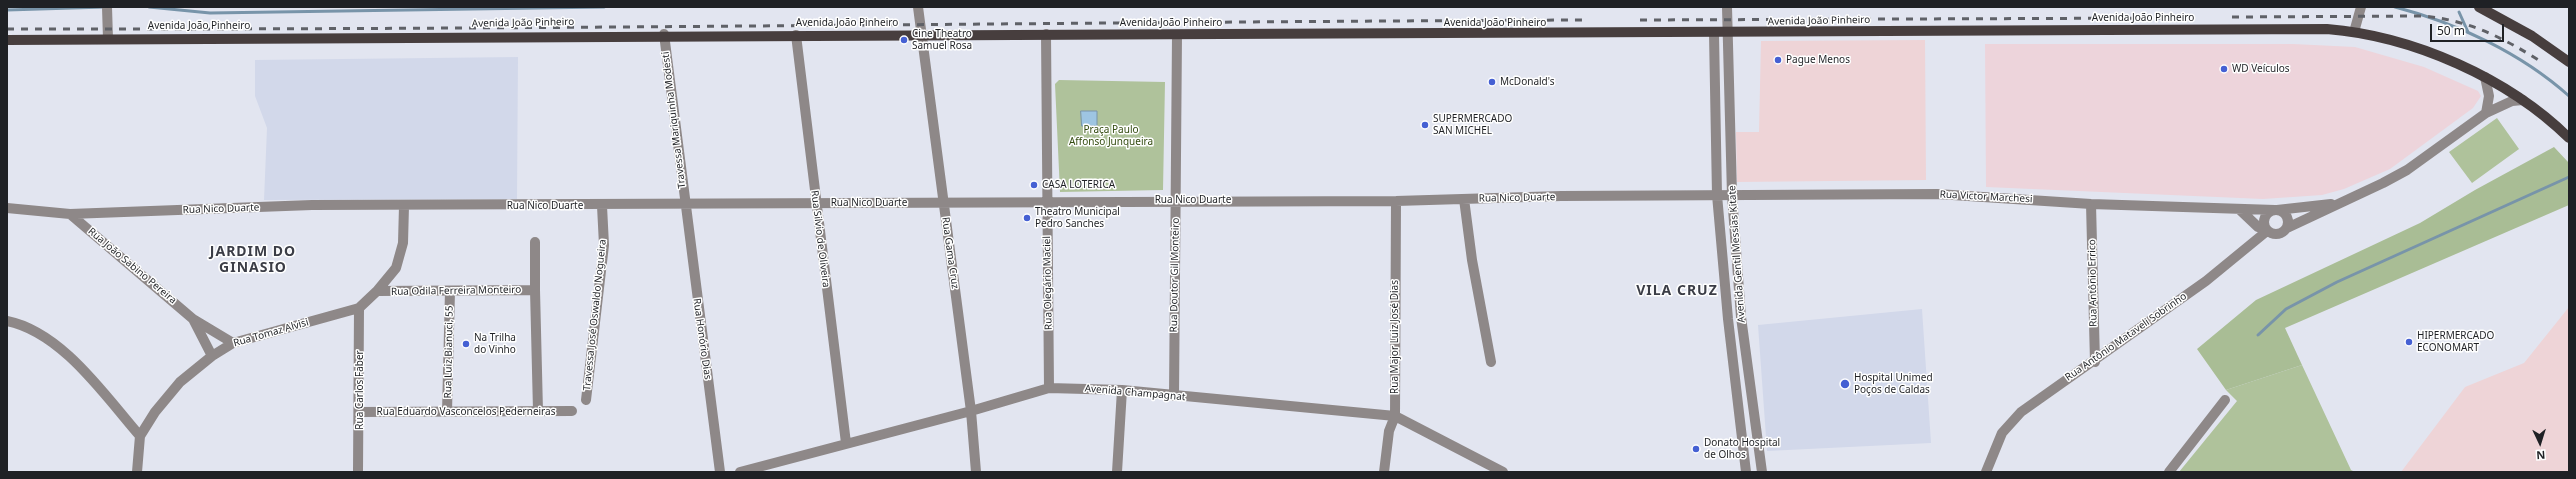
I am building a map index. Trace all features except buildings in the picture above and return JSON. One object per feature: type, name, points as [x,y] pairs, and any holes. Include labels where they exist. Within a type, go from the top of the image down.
[{"type":"main road","points":[[2485,9],[2532,36],[2569,62]]},
{"type":"main road","name":"Avenida João Pinheiro","points":[[7,40],[664,34],[1727,34],[2078,30],[2336,30],[2354,32],[2426,51],[2485,77],[2523,100],[2569,138]]},
{"type":"street","points":[[107,7],[108,39]]},
{"type":"street","name":"Avenida Gentil Messias Kitate","points":[[1727,7],[1732,195],[1741,317],[1762,472]]},
{"type":"street","name":"Rua Gama Cruz","points":[[918,12],[971,411],[976,472]]},
{"type":"street","points":[[2354,32],[2360,12]]},
{"type":"street","name":"Travessa Mariquinha Modesti","points":[[664,34],[684,205]]},
{"type":"street","name":"Rua Olegário Maciel","points":[[1046,34],[1049,388]]},
{"type":"street","name":"Avenida Gentil Messias Kitate","points":[[1714,34],[1717,195],[1728,319],[1746,472]]},
{"type":"street","name":"Rua Silvio de Oliveira","points":[[796,35],[846,443]]},
{"type":"street","name":"Rua Doutor Gil Monteiro","points":[[1174,396],[1177,35]]},
{"type":"street","points":[[2485,77],[2489,96],[2486,113]]},
{"type":"street","points":[[2239,209],[2253,222],[2267,231],[2278,235],[2287,228],[2339,202],[2384,183],[2407,170],[2486,113],[2512,101],[2523,100]]},
{"type":"street","name":"Rua Victor Marchesi","points":[[1732,195],[1937,194],[2091,204],[2276,210],[2339,202]]},
{"type":"street","name":"Rua Nico Duarte","points":[[7,208],[70,214],[312,206],[602,206],[1047,201],[1396,201],[1732,195]]},
{"type":"street","points":[[1464,199],[1472,260],[1491,362]]},
{"type":"street","name":"Rua Major Luiz José Dias","points":[[1384,472],[1389,431],[1395,416],[1396,201]]},
{"type":"street","name":"Rua Antônio Errico","points":[[2091,204],[2094,362]]},
{"type":"street","name":"Rua Honório Dias","points":[[684,205],[720,472]]},
{"type":"street","name":"Rua Tomaz Alvisi","points":[[137,472],[140,436],[155,412],[180,382],[212,356],[233,343],[359,308],[376,292],[396,268],[403,244],[404,206]]},
{"type":"street","name":"Travessa José Oswaldo Nogueira","points":[[586,400],[604,245],[602,206]]},
{"type":"street","points":[[2267,231],[2263,223],[2265,217],[2276,210],[2288,218],[2287,228]]},
{"type":"street","name":"Rua João Sabino Pereira","points":[[70,214],[194,319],[233,343]]},
{"type":"street","points":[[2253,222],[2253,242]]},
{"type":"street","name":"Rua Antônio Mataveli Sobrinho","points":[[1986,472],[2002,433],[2021,412],[2045,393],[2094,362],[2206,281],[2267,231]]},
{"type":"street","name":"Rua Odila Ferreira Monteiro","points":[[376,292],[535,290],[535,242]]},
{"type":"street","points":[[535,290],[538,411]]},
{"type":"street","name":"Rua Luiz Bianuci, 55","points":[[447,412],[450,291]]},
{"type":"street","name":"Rua Carlos Faber","points":[[358,472],[360,412],[359,308]]},
{"type":"street","points":[[1728,319],[1741,317]]},
{"type":"street","points":[[194,319],[212,356]]},
{"type":"street","points":[[7,321],[45,337],[76,363],[140,436]]},
{"type":"street","name":"Avenida Champagnat","points":[[740,472],[971,411],[1049,388],[1122,390],[1395,416],[1452,447],[1483,460],[1503,472]]},
{"type":"street","points":[[1117,472],[1122,390]]},
{"type":"street","points":[[2169,472],[2225,400]]},
{"type":"street","name":"Rua Eduardo Vasconcelos Pederneiras","points":[[360,412],[572,412]]},
{"type":"street","points":[[1742,437],[1758,436]]},
{"type":"street","points":[[1483,460],[1485,472]]},
{"type":"shaded area","points":[[1925,40],[1926,180],[1737,182],[1736,132],[1759,132],[1761,41]]},
{"type":"shaded area","points":[[1985,44],[2293,44],[2355,47],[2424,67],[2478,91],[2481,96],[2473,108],[2390,169],[2344,189],[2322,195],[2263,199],[1986,187]]},
{"type":"shaded area","points":[[518,57],[517,199],[264,200],[267,128],[255,96],[255,60]]},
{"type":"shaded area","points":[[2569,307],[2569,472],[2401,472],[2465,387],[2524,363]]},
{"type":"shaded area","name":"Hospital Unimed Poços de Caldas","points":[[1922,309],[1931,443],[1767,451],[1758,325]]},
{"type":"green space","name":"Praça Paulo Affonso Junqueira","points":[[1059,80],[1165,82],[1163,190],[1060,192],[1055,84]]},
{"type":"green space","points":[[2497,118],[2519,149],[2472,183],[2449,152]]},
{"type":"green space","points":[[2554,147],[2569,163],[2569,205],[2285,328],[2302,365],[2226,390],[2197,349],[2256,300],[2420,223],[2475,190]]},
{"type":"green space","points":[[2302,365],[2351,470],[2355,472],[2179,472],[2237,401],[2226,390]]},
{"type":"water","points":[[1081,111],[1097,111],[1097,126],[1082,126]]},
{"type":"waterway","points":[[7,10],[105,7]]},
{"type":"waterway","points":[[149,7],[210,13],[604,7]]},
{"type":"waterway","points":[[2395,7],[2442,22],[2487,41],[2530,66],[2569,96]]},
{"type":"waterway","points":[[2459,12],[2468,32]]},
{"type":"waterway","points":[[2258,335],[2286,309],[2337,282],[2569,177]]},
{"type":"railway","points":[[2232,17],[2423,16],[2439,18],[2455,21],[2484,31],[2512,44],[2540,61]]},
{"type":"railway","points":[[1640,20],[2174,18]]},
{"type":"railway","points":[[7,29],[402,28],[1585,20]]},
{"type":"place","name":"Cine Theatro Samuel Rosa","points":[[904,40]]},
{"type":"place","name":"Pague Menos","points":[[1778,60]]},
{"type":"place","name":"WD Veículos","points":[[2224,69]]},
{"type":"place","name":"McDonald's","points":[[1492,82]]},
{"type":"place","name":"SUPERMERCADO SAN MICHEL","points":[[1425,125]]},
{"type":"place","name":"CASA LOTERICA","points":[[1034,185]]},
{"type":"place","name":"Theatro Municipal Pedro Sanches","points":[[1027,218]]},
{"type":"place","name":"HIPERMERCADO ECONOMART","points":[[2409,342]]},
{"type":"place","name":"Na Trilha do Vinho","points":[[466,344]]},
{"type":"place","name":"Hospital Unimed Poços de Caldas","points":[[1845,384]]},
{"type":"place","name":"Donato Hospital de Olhos","points":[[1696,449]]},
{"type":"district","name":"JARDIM DO GINASIO","points":[[253,260]]},
{"type":"district","name":"VILA CRUZ","points":[[1677,291]]}]
